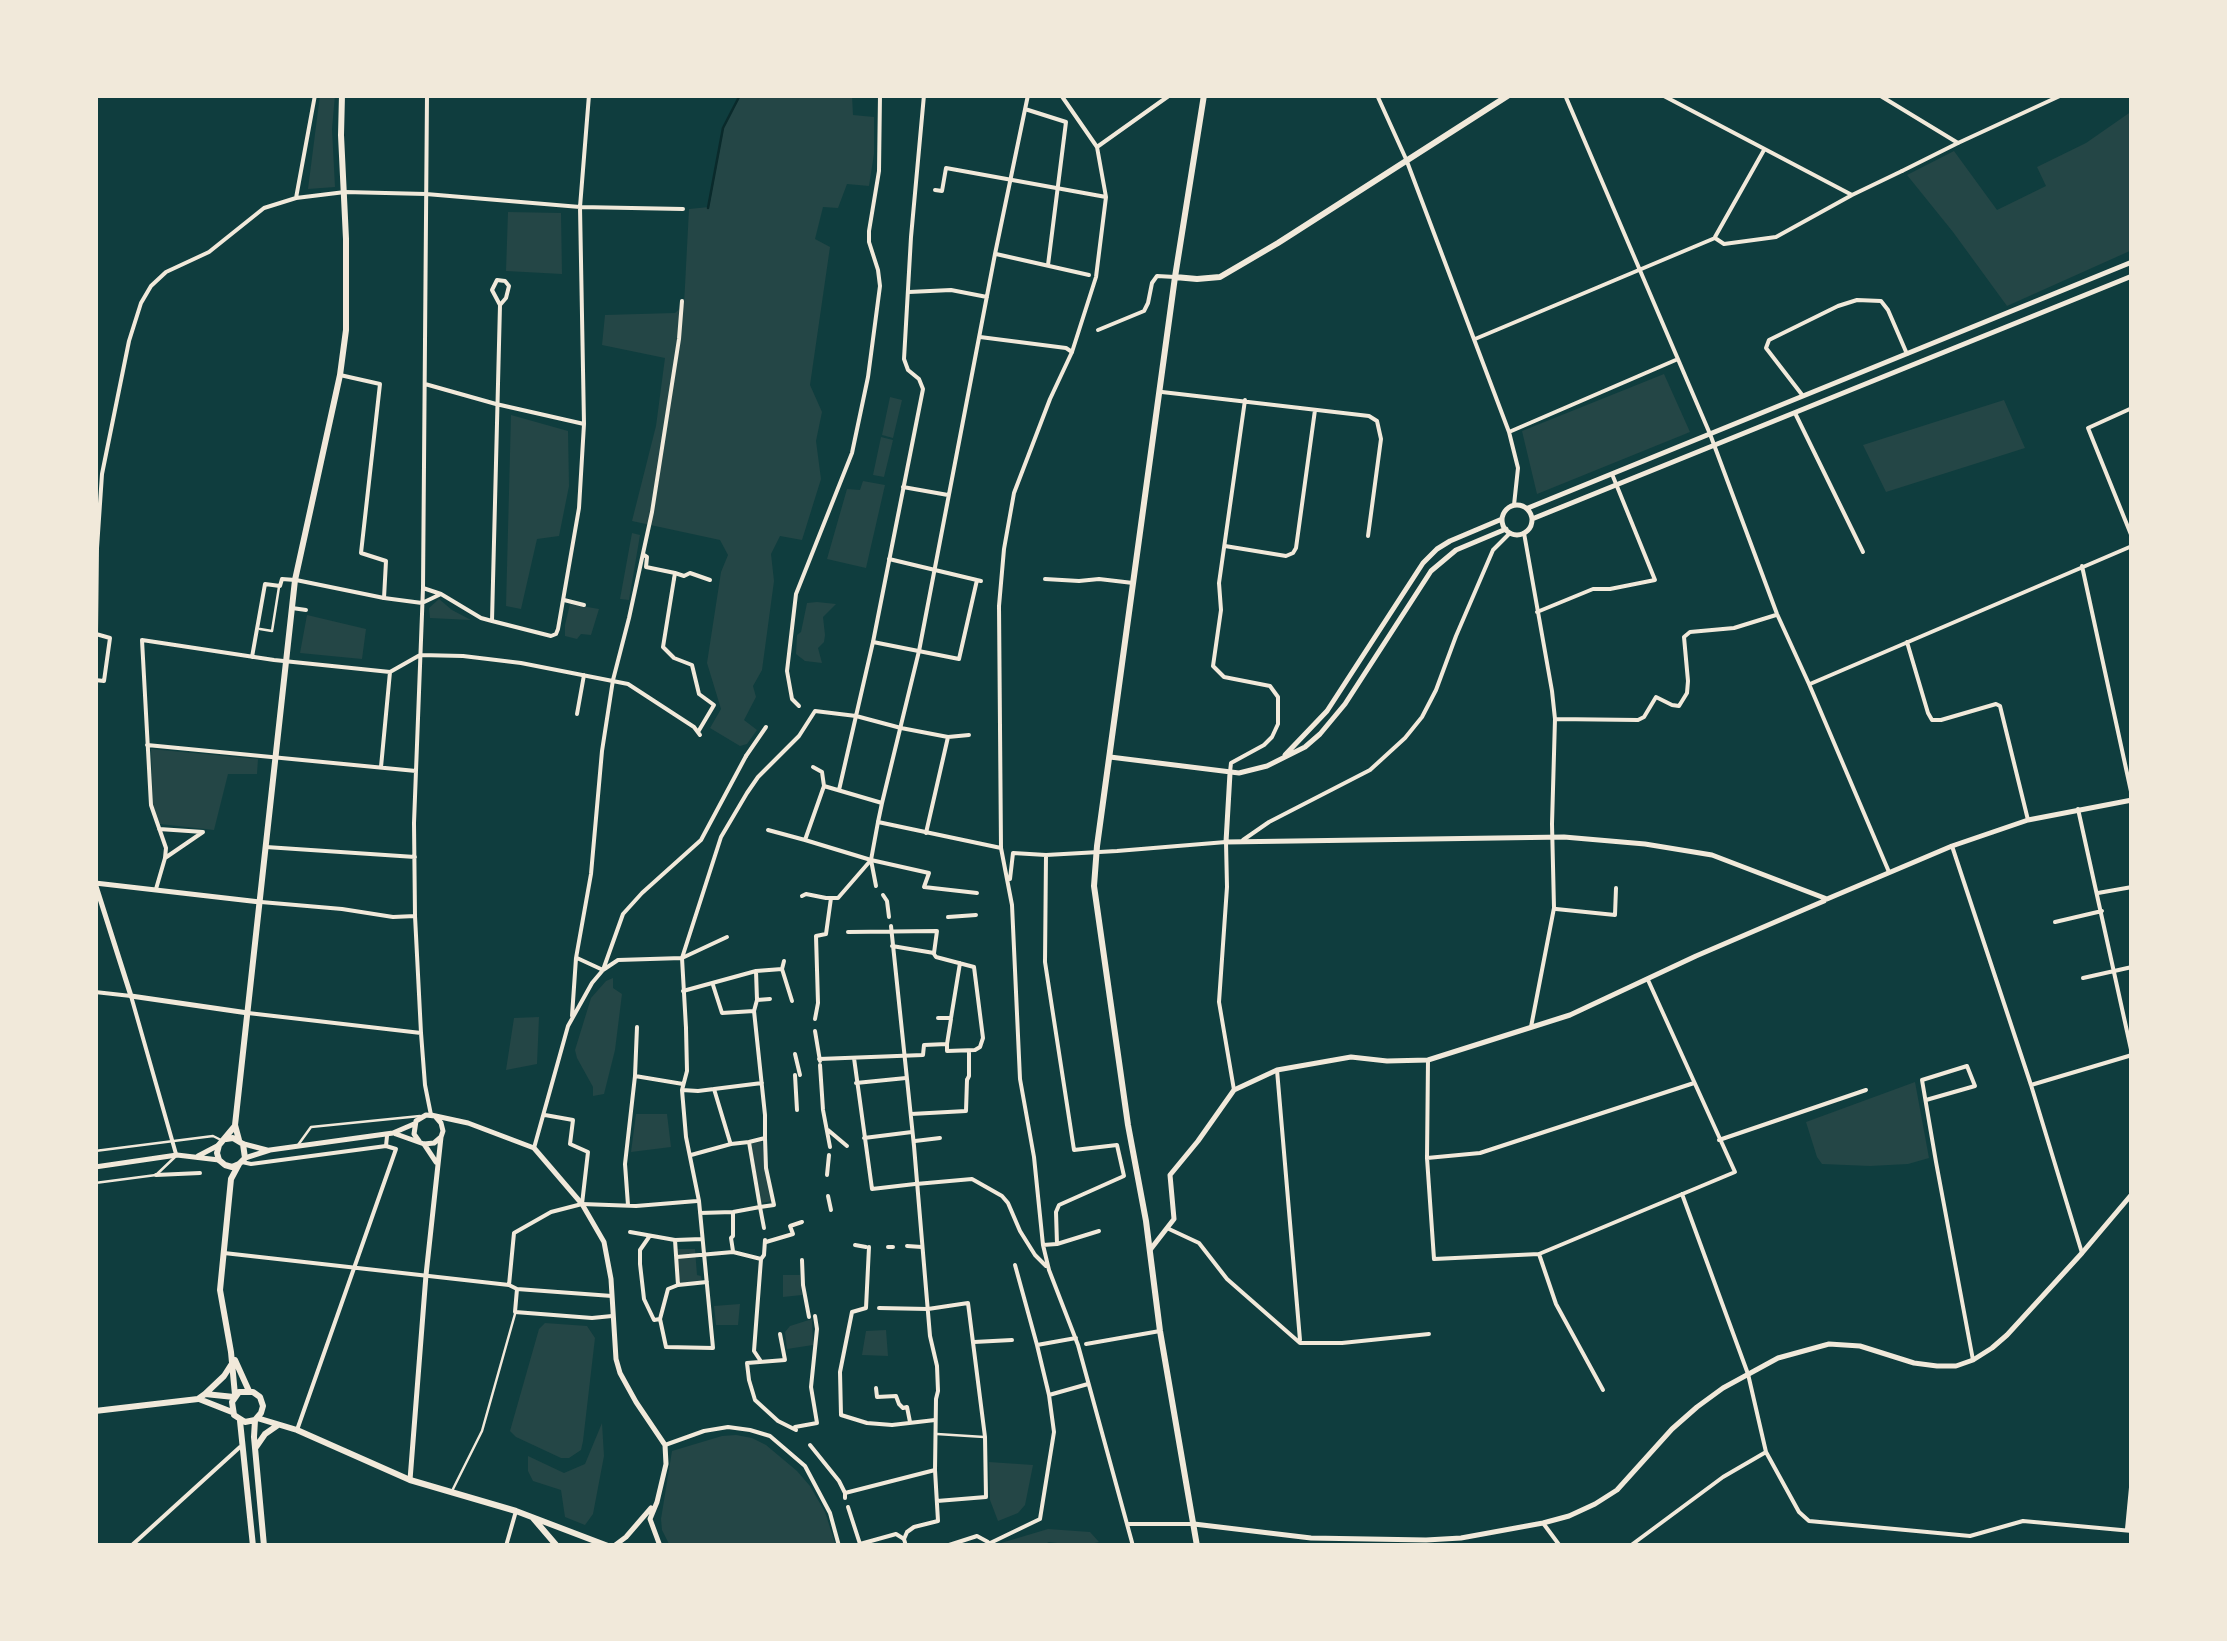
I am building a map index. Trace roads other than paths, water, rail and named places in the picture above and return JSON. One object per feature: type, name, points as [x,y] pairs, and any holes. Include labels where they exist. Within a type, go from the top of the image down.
[{"type":"main road","points":[[232,1412],[231,1352],[220,1290],[231,1179],[246,1151],[235,1126],[295,580],[340,376],[346,330],[342,95]]},
{"type":"main road","points":[[1175,277],[1220,277],[1509,95]]},
{"type":"main road","points":[[1197,1546],[1160,1331],[1094,886],[1201,98]]},
{"type":"main road","points":[[231,1179],[217,1153],[235,1126]]},
{"type":"main road","points":[[223,1142],[233,1138],[241,1142]]},
{"type":"main road","points":[[222,1163],[232,1167],[242,1162]]},
{"type":"main road","points":[[231,1352],[249,1390],[282,1425]]},
{"type":"main road","points":[[201,1396],[232,1364]]},
{"type":"main road","points":[[95,1410],[201,1396],[234,1396],[249,1390]]},
{"type":"main road","points":[[201,1396],[240,1420],[256,1419],[297,1430],[410,1480],[516,1511],[611,1546]]},
{"type":"main road","points":[[262,1406],[256,1419],[255,1448],[264,1546]]},
{"type":"main road","points":[[240,1420],[254,1546]]},
{"type":"main road","points":[[255,1448],[264,1434],[282,1425]]},
{"type":"main road","points":[[532,1517],[557,1546]]},
{"type":"street","points":[[296,198],[315,95]]},
{"type":"street","points":[[427,95],[423,588],[415,857],[421,1033],[431,1115]]},
{"type":"street","points":[[423,588],[492,622],[551,636],[558,629],[580,508],[584,424],[580,207],[589,95]]},
{"type":"street","points":[[797,706],[787,671],[796,594],[852,453],[868,377],[880,286],[869,242],[878,170],[880,95]]},
{"type":"street","points":[[839,791],[873,642],[922,389],[904,360],[924,95]]},
{"type":"street","points":[[876,886],[871,860],[878,822],[919,650],[1028,95]]},
{"type":"street","points":[[1061,95],[1097,147],[1106,197],[1096,278],[1072,352],[1014,492],[1004,549],[999,606],[1001,848],[1012,904],[1020,1079],[1044,1245],[1049,1270],[1076,1338],[1133,1546]]},
{"type":"street","points":[[1097,147],[1170,95]]},
{"type":"street","points":[[1377,95],[1406,160],[1509,432],[1518,468],[1514,505]]},
{"type":"street","points":[[1565,95],[1710,434],[1777,614],[1889,872]]},
{"type":"street","points":[[1662,95],[1852,195]]},
{"type":"street","points":[[1879,95],[1958,143]]},
{"type":"street","points":[[1715,238],[1724,244],[1776,237],[1852,195],[2062,95]]},
{"type":"street","points":[[1025,110],[1066,122],[1048,266]]},
{"type":"street","points":[[1475,339],[1715,238],[1764,150]]},
{"type":"street","points":[[934,190],[942,191],[946,168],[1106,197]]},
{"type":"street","points":[[95,680],[104,681],[110,638],[96,634],[102,474],[129,341],[141,302],[166,272],[209,252],[264,208],[296,198],[345,192],[426,194],[580,207],[683,209]]},
{"type":"street","points":[[995,254],[1089,276]]},
{"type":"street","points":[[1279,760],[1327,711],[1423,563],[1450,541],[1502,519],[1514,505],[1528,508],[2132,262]]},
{"type":"street","points":[[1098,330],[1144,311],[1157,276],[1175,277]]},
{"type":"street","points":[[1532,520],[2132,276]]},
{"type":"street","points":[[492,622],[500,305],[492,290],[498,280],[509,286],[500,305]]},
{"type":"street","points":[[909,292],[951,290],[987,297]]},
{"type":"street","points":[[1802,396],[1766,348],[1770,340],[1838,306],[1858,300],[1881,301],[1907,354]]},
{"type":"street","points":[[534,1148],[572,1016],[602,751],[613,680],[643,555],[664,440],[682,301]]},
{"type":"street","points":[[980,337],[1072,352]]},
{"type":"street","points":[[1509,432],[1678,360]]},
{"type":"street","points":[[340,376],[380,384],[360,553],[386,562],[384,598]]},
{"type":"street","points":[[426,384],[584,424]]},
{"type":"street","points":[[1160,391],[1369,416],[1377,421],[1381,439],[1368,536]]},
{"type":"street","points":[[1234,1090],[1220,1002],[1231,763],[1259,749],[1272,737],[1278,724],[1278,697],[1270,686],[1224,677],[1213,666],[1221,610],[1219,583],[1245,400]]},
{"type":"street","points":[[2132,408],[2088,428],[2132,537]]},
{"type":"street","points":[[1224,546],[1286,556],[1293,553],[1314,410]]},
{"type":"street","points":[[1795,413],[1862,552]]},
{"type":"street","points":[[1537,612],[1593,588],[1610,589],[1655,580],[1612,474]]},
{"type":"street","points":[[903,487],[950,496]]},
{"type":"street","points":[[1524,533],[1532,520],[1528,508]]},
{"type":"street","points":[[1502,519],[1508,531]]},
{"type":"street","points":[[1110,756],[1230,773],[1254,770],[1305,747],[1334,718],[1431,571],[1456,550],[1508,531],[1524,533]]},
{"type":"street","points":[[1242,841],[1269,822],[1370,770],[1405,738],[1436,690],[1493,550],[1508,531]]},
{"type":"street","points":[[1524,533],[1555,719],[1554,908],[1531,1027]]},
{"type":"street","points":[[1809,684],[2132,546]]},
{"type":"street","points":[[643,555],[647,556],[646,567],[675,576],[690,572],[710,580]]},
{"type":"street","points":[[873,642],[959,660],[979,581],[888,558]]},
{"type":"street","points":[[1150,1250],[1174,1219],[1170,1175],[1234,1090],[1277,1070],[1351,1057],[1387,1062],[1428,1060],[1570,1016],[1696,956],[1952,846],[2028,820],[2132,798],[2082,566]]},
{"type":"street","points":[[156,889],[166,848],[151,805],[142,640],[285,662],[390,672],[420,654],[521,662],[628,684],[699,734],[714,705],[699,694],[692,665],[674,658],[663,647],[675,576]]},
{"type":"street","points":[[252,657],[265,584],[280,586],[282,578],[422,603],[441,594]]},
{"type":"street","points":[[1044,579],[1134,583]]},
{"type":"street","points":[[563,599],[584,605]]},
{"type":"street","points":[[292,608],[306,610]]},
{"type":"street","points":[[1555,719],[1638,720],[1656,698],[1680,706],[1687,693],[1684,637],[1690,632],[1734,628],[1777,614]]},
{"type":"street","points":[[1907,641],[1932,720],[2000,706],[2028,820]]},
{"type":"street","points":[[381,768],[390,672]]},
{"type":"street","points":[[577,714],[584,674]]},
{"type":"street","points":[[806,708],[948,736],[969,735]]},
{"type":"street","points":[[708,1282],[668,1289],[660,1318],[666,1347],[713,1348],[708,1282],[699,1201],[686,1137],[682,1087],[687,1071],[682,958],[721,838],[732,816],[758,777],[788,748],[815,711]]},
{"type":"street","points":[[603,970],[623,914],[701,840],[766,727]]},
{"type":"street","points":[[926,833],[948,736]]},
{"type":"street","points":[[147,745],[416,771]]},
{"type":"street","points":[[805,840],[824,786],[822,772],[813,767]]},
{"type":"street","points":[[824,786],[882,802]]},
{"type":"street","points":[[2031,1085],[2132,1054],[2078,809]]},
{"type":"street","points":[[878,822],[1001,848]]},
{"type":"street","points":[[1268,836],[1269,822]]},
{"type":"street","points":[[159,829],[203,832],[166,858]]},
{"type":"street","points":[[768,830],[871,860],[929,872],[924,887],[977,893]]},
{"type":"street","points":[[1009,885],[1012,853],[1117,851],[1268,836],[1553,836],[1644,844],[1712,856],[1827,900]]},
{"type":"street","points":[[1952,846],[2082,1253]]},
{"type":"street","points":[[266,848],[415,857]]},
{"type":"street","points":[[1046,854],[1045,962],[1074,1150],[1117,1145],[1124,1176],[1059,1205],[1058,1244]]},
{"type":"street","points":[[802,896],[838,898],[871,860]]},
{"type":"street","points":[[177,1155],[95,883],[392,917],[416,916]]},
{"type":"street","points":[[2098,893],[2132,886]]},
{"type":"street","points":[[1554,908],[1614,915],[1616,888]]},
{"type":"street","points":[[883,895],[890,917]]},
{"type":"street","points":[[815,1020],[816,936],[828,933],[831,898]]},
{"type":"street","points":[[2055,922],[2102,911]]},
{"type":"street","points":[[948,918],[976,915]]},
{"type":"street","points":[[846,932],[938,928],[935,955]]},
{"type":"street","points":[[891,929],[938,1390],[938,1521],[907,1532],[905,1543]]},
{"type":"street","points":[[572,1016],[592,983],[618,960],[682,958],[727,938]]},
{"type":"street","points":[[893,949],[935,955],[974,967],[983,1038],[980,1047],[947,1051],[960,963]]},
{"type":"street","points":[[576,958],[603,970]]},
{"type":"street","points":[[784,962],[782,968],[792,1000]]},
{"type":"street","points":[[2084,978],[2132,967]]},
{"type":"street","points":[[682,991],[782,968]]},
{"type":"street","points":[[700,1213],[774,1205],[766,1168],[754,1010],[756,971]]},
{"type":"street","points":[[1428,1060],[1434,1258],[1540,1254],[1735,1172],[1648,980]]},
{"type":"street","points":[[713,983],[722,1013],[754,1010]]},
{"type":"street","points":[[95,992],[421,1033]]},
{"type":"street","points":[[757,1000],[770,999]]},
{"type":"street","points":[[938,1018],[951,1018]]},
{"type":"street","points":[[628,1205],[625,1164],[637,1027]]},
{"type":"street","points":[[815,1031],[822,1110],[830,1147]]},
{"type":"street","points":[[820,1062],[923,1055],[924,1046],[947,1044]]},
{"type":"street","points":[[910,1114],[966,1110],[969,1050]]},
{"type":"street","points":[[795,1054],[797,1110]]},
{"type":"street","points":[[854,1058],[872,1189],[916,1181],[972,1178],[1008,1203],[1020,1231],[1049,1270]]},
{"type":"street","points":[[1926,1100],[1976,1086],[1967,1066],[1922,1080],[1973,1360]]},
{"type":"street","points":[[1277,1070],[1300,1342]]},
{"type":"street","points":[[635,1076],[698,1091],[762,1083]]},
{"type":"street","points":[[856,1083],[906,1078]]},
{"type":"street","points":[[1428,1158],[1480,1154],[1694,1083]]},
{"type":"street","points":[[714,1089],[731,1144]]},
{"type":"street","points":[[1719,1140],[1866,1090]]},
{"type":"street","points":[[410,1480],[442,1134],[439,1119],[431,1115]]},
{"type":"street","points":[[242,1162],[270,1150],[390,1133],[431,1115],[468,1123],[534,1148],[582,1204],[604,1242],[620,1373],[665,1445],[666,1464],[650,1519],[660,1546]]},
{"type":"street","points":[[544,1115],[573,1120],[570,1144],[588,1152],[582,1204]]},
{"type":"street","points":[[390,1133],[434,1143],[456,1124],[468,1123]]},
{"type":"street","points":[[414,1124],[414,1134],[438,1164]]},
{"type":"street","points":[[828,1130],[847,1146]]},
{"type":"street","points":[[864,1138],[912,1132]]},
{"type":"street","points":[[386,1146],[390,1133]]},
{"type":"street","points":[[691,1154],[765,1138]]},
{"type":"street","points":[[913,1142],[940,1138]]},
{"type":"street","points":[[196,1157],[223,1142]]},
{"type":"street","points":[[241,1142],[270,1150]]},
{"type":"street","points":[[749,1142],[764,1228]]},
{"type":"street","points":[[242,1162],[386,1146],[396,1149],[297,1430]]},
{"type":"street","points":[[95,1167],[177,1155],[222,1163]]},
{"type":"street","points":[[828,1175],[829,1155]]},
{"type":"street","points":[[156,1175],[200,1173]]},
{"type":"street","points":[[1682,1194],[1748,1374],[1766,1452],[1799,1512],[1809,1521],[1970,1536],[2023,1521],[2130,1530],[2132,1478]]},
{"type":"street","points":[[1126,1524],[1194,1524],[1310,1538],[1428,1543],[1543,1523],[1595,1504],[1617,1490],[1672,1429],[1724,1388],[1778,1358],[1829,1344],[1860,1346],[1937,1366],[1956,1366],[1973,1360],[2007,1335],[2132,1194]]},
{"type":"street","points":[[828,1196],[830,1210]]},
{"type":"street","points":[[510,1285],[514,1232],[551,1212],[582,1204],[636,1206],[699,1201]]},
{"type":"street","points":[[733,1212],[733,1252]]},
{"type":"street","points":[[760,1360],[754,1351],[761,1259],[766,1241],[793,1234],[790,1226],[802,1222]]},
{"type":"street","points":[[1168,1228],[1199,1244],[1227,1279],[1300,1342],[1342,1343],[1429,1334]]},
{"type":"street","points":[[1044,1245],[1098,1231]]},
{"type":"street","points":[[630,1232],[675,1240],[702,1239]]},
{"type":"street","points":[[649,1237],[640,1250],[644,1299],[654,1320],[660,1318]]},
{"type":"street","points":[[675,1240],[678,1285]]},
{"type":"street","points":[[855,1245],[870,1247],[865,1310],[852,1312],[840,1372],[840,1414],[867,1424],[935,1420]]},
{"type":"street","points":[[907,1246],[922,1247]]},
{"type":"street","points":[[676,1257],[733,1252],[761,1259]]},
{"type":"street","points":[[224,1253],[510,1285],[517,1289],[612,1296]]},
{"type":"street","points":[[1540,1254],[1556,1304],[1603,1390]]},
{"type":"street","points":[[780,1334],[785,1360],[747,1363],[756,1400],[778,1421],[795,1429],[817,1423],[811,1387],[817,1330],[803,1285],[802,1260]]},
{"type":"street","points":[[946,1546],[977,1536],[986,1544],[1040,1519],[1054,1432],[1049,1395],[1015,1265]]},
{"type":"street","points":[[517,1289],[516,1312],[612,1316]]},
{"type":"street","points":[[878,1308],[929,1310],[968,1303],[986,1437],[986,1497],[937,1501]]},
{"type":"street","points":[[1078,1346],[1160,1331]]},
{"type":"street","points":[[1037,1346],[1076,1338]]},
{"type":"street","points":[[974,1342],[1012,1340]]},
{"type":"street","points":[[746,1350],[754,1351]]},
{"type":"street","points":[[1049,1395],[1089,1384]]},
{"type":"street","points":[[876,1388],[878,1397],[896,1396],[903,1408],[907,1407],[910,1422]]},
{"type":"street","points":[[665,1445],[728,1427],[770,1436],[805,1466],[830,1513],[839,1546]]},
{"type":"street","points":[[131,1546],[244,1444]]},
{"type":"street","points":[[810,1445],[840,1481],[845,1495],[935,1470]]},
{"type":"street","points":[[1630,1546],[1723,1478],[1766,1452]]},
{"type":"street","points":[[226,1459],[245,1457]]},
{"type":"street","points":[[611,1546],[626,1537],[657,1502]]},
{"type":"street","points":[[848,1507],[860,1544],[896,1534],[905,1543]]},
{"type":"street","points":[[506,1546],[516,1511]]},
{"type":"street","points":[[1543,1523],[1560,1546]]},
{"type":"lane","points":[[257,629],[272,631],[280,586]]},
{"type":"lane","points":[[298,1146],[311,1127],[422,1116]]},
{"type":"lane","points":[[95,1152],[213,1136],[223,1142]]},
{"type":"lane","points":[[95,1183],[156,1175],[177,1155]]},
{"type":"lane","points":[[451,1493],[482,1431],[516,1312]]},
{"type":"lane","points":[[936,1434],[986,1437]]},
{"type":"waterway","points":[[708,208],[723,128],[740,95]]}]
